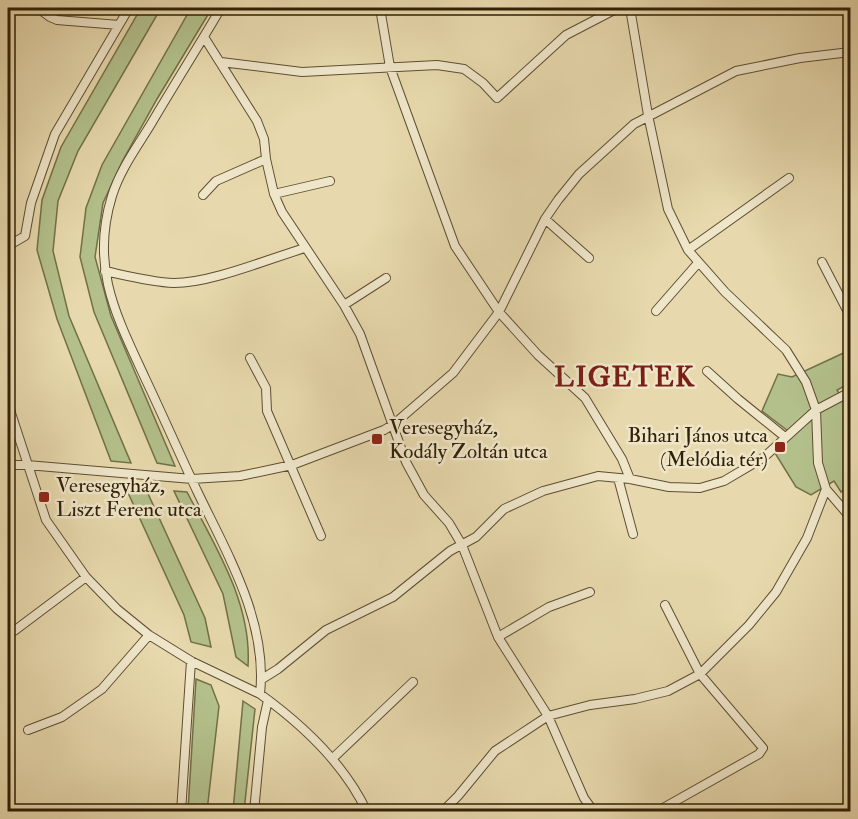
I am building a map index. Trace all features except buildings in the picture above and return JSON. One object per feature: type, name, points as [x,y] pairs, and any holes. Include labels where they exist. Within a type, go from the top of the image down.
[{"type":"street","points":[[38,8],[57,20],[119,26]]},
{"type":"street","points":[[8,246],[25,236],[31,202],[52,142],[129,8]]},
{"type":"street","points":[[221,8],[127,164],[112,195],[102,246],[109,294],[127,339],[228,554],[245,598],[262,668],[260,694]]},
{"type":"street","points":[[380,8],[390,67],[455,246],[499,312],[538,355],[585,398],[622,459],[630,478]]},
{"type":"street","points":[[221,62],[302,72],[437,64],[464,69],[483,83],[497,98],[566,35],[618,8]]},
{"type":"street","points":[[630,8],[648,115],[668,209],[688,250],[698,263],[786,350],[806,382],[816,410],[818,463],[826,489],[850,517]]},
{"type":"street","points":[[204,37],[257,121],[264,139],[274,194],[282,212],[344,304],[360,334],[406,462],[424,495],[449,523],[462,545],[498,637],[548,716],[584,798],[594,812]]},
{"type":"street","points":[[8,465],[192,479],[240,476],[292,465],[384,430],[453,374],[499,312],[545,219],[579,174],[634,124],[736,71],[800,58],[850,52]]},
{"type":"street","points":[[203,195],[216,181],[266,159]]},
{"type":"street","points":[[688,250],[789,178]]},
{"type":"street","points":[[274,194],[330,181]]},
{"type":"street","points":[[545,219],[589,258]]},
{"type":"street","points":[[105,271],[146,280],[175,283],[208,279],[305,248]]},
{"type":"street","points":[[822,262],[850,316]]},
{"type":"street","points":[[656,311],[698,263]]},
{"type":"street","points":[[344,304],[386,278]]},
{"type":"street","points":[[250,358],[266,388],[267,411],[321,536]]},
{"type":"street","points":[[707,371],[785,437]]},
{"type":"street","points":[[261,679],[278,669],[326,630],[393,597],[450,551],[476,537],[504,509],[543,491],[598,476],[630,478],[669,487],[700,488],[724,481],[763,458],[816,410],[848,393],[850,404]]},
{"type":"street","points":[[8,398],[46,520],[86,577],[117,609],[148,635],[191,661],[260,694],[301,727],[333,758],[367,812]]},
{"type":"street","points":[[618,478],[633,534]]},
{"type":"street","points":[[442,812],[495,751],[548,716],[590,705],[634,699],[668,691],[700,674],[748,625],[776,592],[807,538],[826,489]]},
{"type":"street","points":[[14,631],[86,577]]},
{"type":"street","points":[[498,637],[549,606],[590,592]]},
{"type":"street","points":[[657,812],[759,754],[763,748],[700,674],[665,605]]},
{"type":"street","points":[[27,730],[62,717],[102,689],[148,635]]},
{"type":"street","points":[[182,812],[191,661]]},
{"type":"street","points":[[333,758],[412,682]]},
{"type":"street","points":[[254,812],[262,727],[268,700]]},
{"type":"street","points":[[125,812],[129,809],[149,812]]},
{"type":"green space","points":[[141,8],[161,8],[78,151],[58,201],[53,251],[69,316],[131,463],[111,461],[57,319],[37,250],[42,200],[61,147]]},
{"type":"green space","points":[[191,8],[212,8],[123,160],[103,203],[95,257],[111,316],[175,466],[157,463],[94,312],[80,257],[86,208],[102,165]]},
{"type":"green space","points":[[850,350],[850,383],[837,390],[850,412],[850,484],[841,492],[834,481],[811,495],[796,487],[775,453],[792,434],[762,411],[778,374],[792,377]]},
{"type":"green space","points":[[124,484],[144,485],[205,618],[211,647],[191,642],[184,615]]},
{"type":"green space","points":[[174,491],[187,492],[220,554],[238,597],[244,620],[248,643],[248,666],[236,657],[223,594]]},
{"type":"green space","points":[[196,679],[211,685],[219,706],[207,811],[188,811]]},
{"type":"green space","points":[[243,701],[255,709],[244,811],[233,811]]},
{"type":"place","name":"Veresegyház, Kodály Zoltán utca","points":[[377,439]]},
{"type":"place","name":"Bihari János utca (Melódia tér)","points":[[780,447]]},
{"type":"place","name":"Veresegyház, Liszt Ferenc utca","points":[[44,497]]},
{"type":"district","name":"LIGETEK","points":[[625,377]]}]
